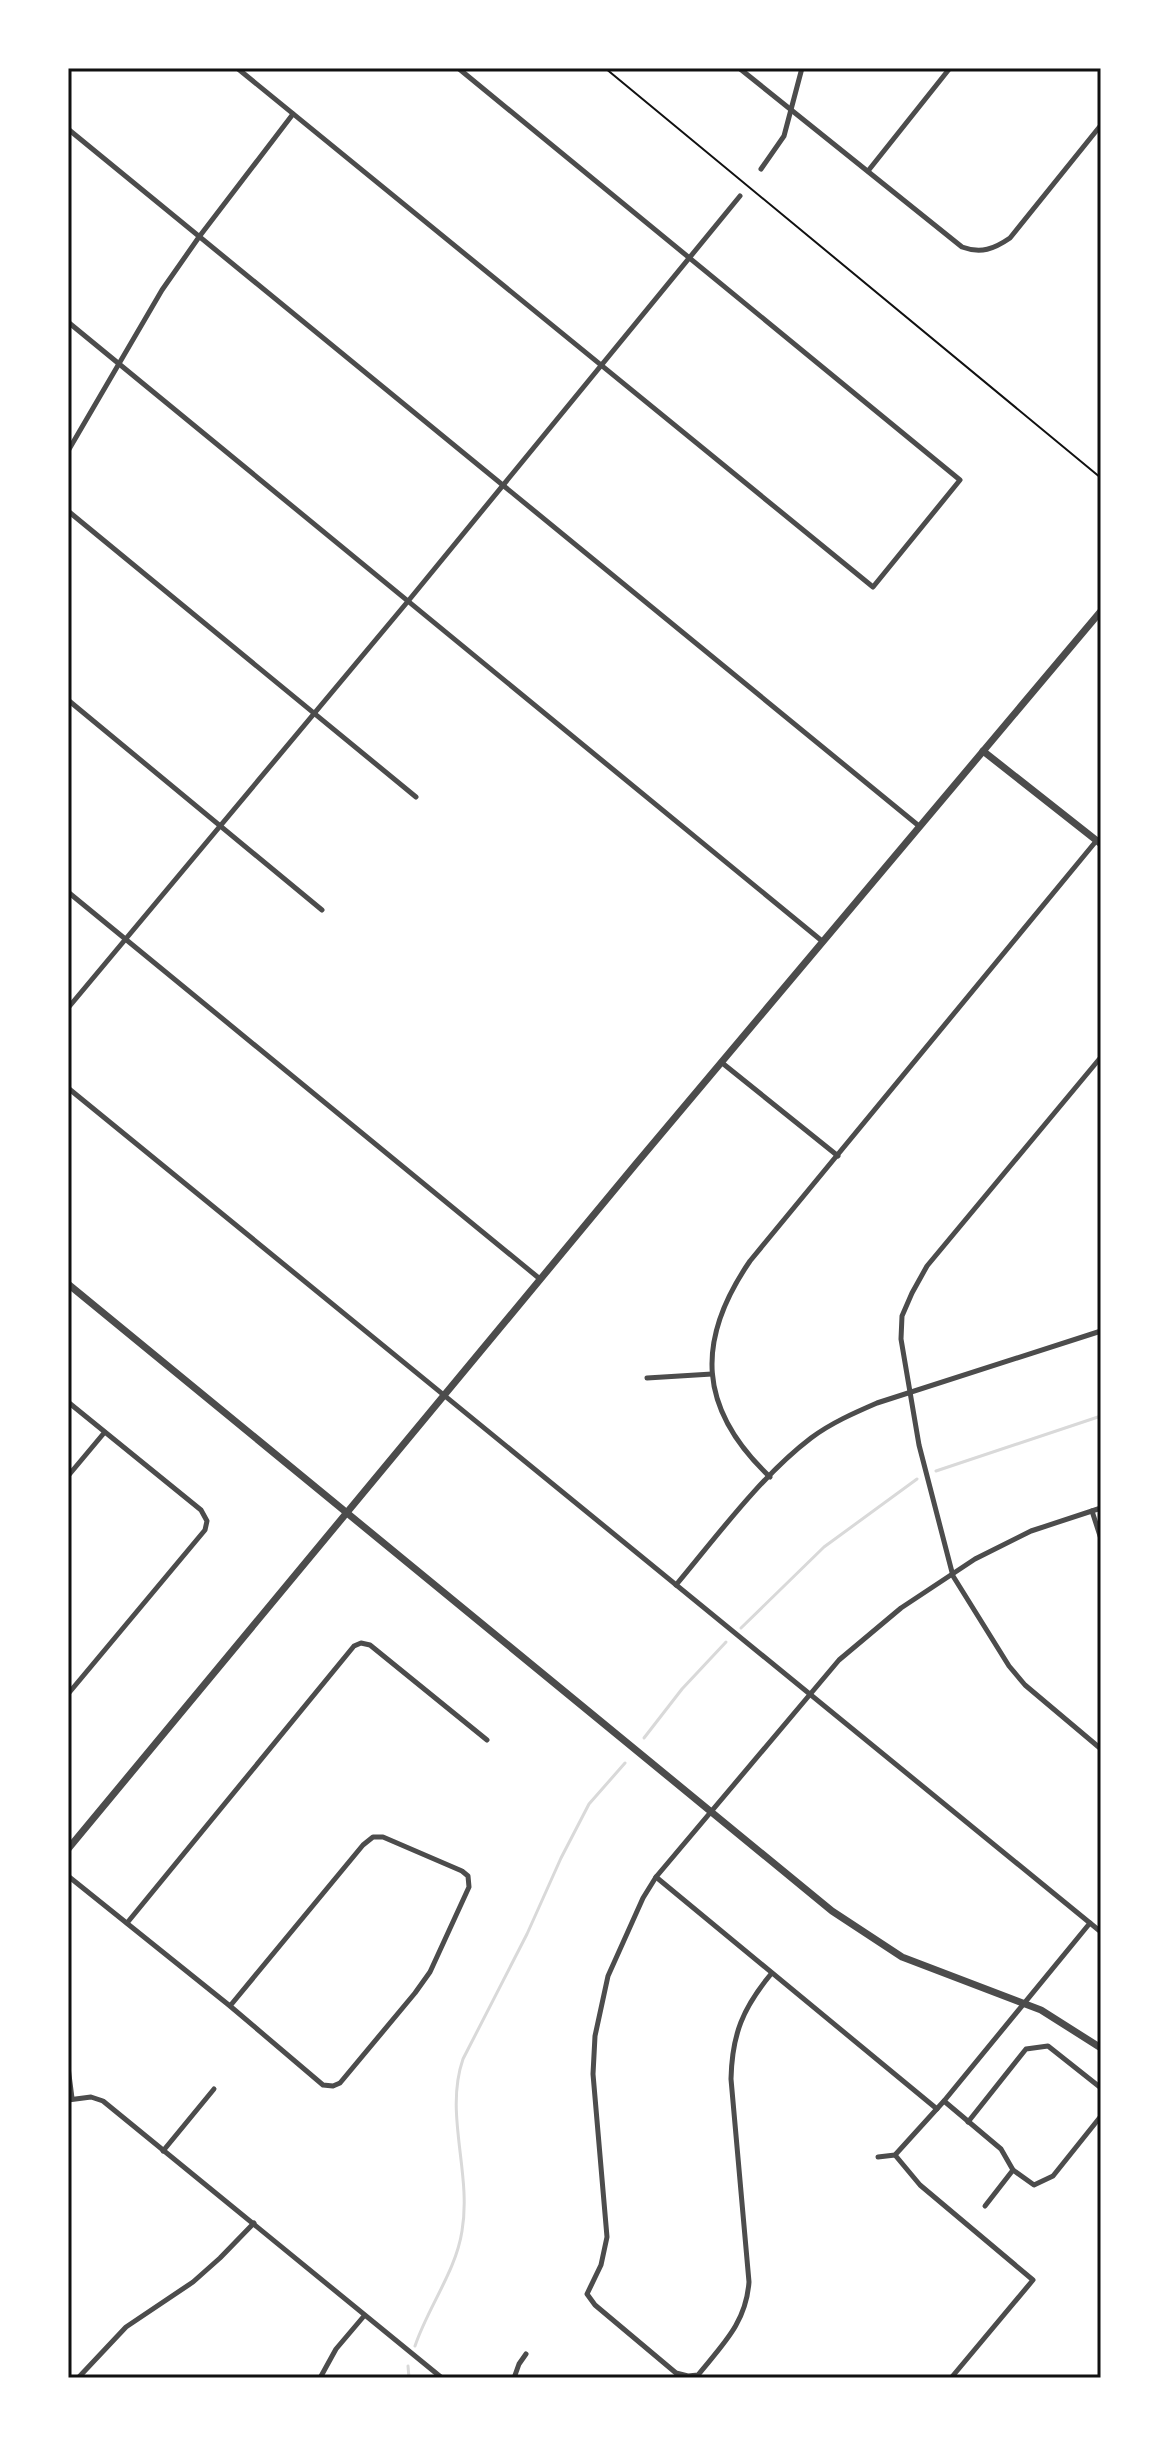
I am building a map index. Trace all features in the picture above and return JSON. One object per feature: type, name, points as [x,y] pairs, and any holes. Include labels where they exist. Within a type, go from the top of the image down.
[{"type":"street","points":[[237,68],[873,587],[960,480],[458,68]]},
{"type":"street","points":[[739,68],[962,247],[983,251],[999,246],[1010,238],[1101,125]]},
{"type":"street","points":[[761,169],[784,136],[802,68]]},
{"type":"street","points":[[868,171],[950,68]]},
{"type":"street","points":[[68,451],[162,290],[293,114]]},
{"type":"street","points":[[68,129],[919,826]]},
{"type":"street","points":[[68,1008],[409,600],[740,196]]},
{"type":"street","points":[[68,322],[822,941]]},
{"type":"street","points":[[68,511],[416,797]]},
{"type":"street","points":[[68,1849],[721,1062],[1101,611]]},
{"type":"street","points":[[68,700],[322,910]]},
{"type":"street","points":[[770,1477],[751,1459],[731,1432],[718,1405],[712,1374],[713,1341],[719,1314],[732,1286],[1099,842],[983,751]]},
{"type":"street","points":[[68,892],[541,1279]]},
{"type":"street","points":[[1101,1057],[927,1266],[902,1316],[901,1339],[919,1445],[953,1576],[993,1643],[1017,1675],[1101,1749]]},
{"type":"street","points":[[721,1062],[838,1156]]},
{"type":"street","points":[[68,1088],[1101,1932]]},
{"type":"street","points":[[68,1284],[832,1911],[902,1957],[1060,2020],[1101,2048]]},
{"type":"street","points":[[676,1585],[770,1477],[811,1438],[835,1423],[877,1403],[1101,1331]]},
{"type":"street","points":[[647,1378],[712,1374]]},
{"type":"street","points":[[68,1402],[201,1510],[207,1521],[205,1530],[68,1693]]},
{"type":"street","points":[[68,1476],[104,1433]]},
{"type":"street","points":[[771,1974],[752,1997],[738,2026],[731,2051],[748,2299],[735,2328],[698,2375],[688,2376],[676,2373],[595,2305],[587,2294],[601,2265],[607,2237],[593,2074],[595,2036],[608,1976],[643,1898],[656,1877],[839,1660],[870,1632],[901,1608],[1002,1544],[1101,1508]]},
{"type":"street","points":[[1092,1511],[1101,1539]]},
{"type":"street","points":[[127,1923],[354,1646],[361,1643],[370,1645],[487,1740]]},
{"type":"street","points":[[68,1876],[323,2085],[333,2086],[340,2083],[430,1972],[469,1887],[468,1876],[383,1837],[373,1837],[363,1845],[230,2006]]},
{"type":"street","points":[[656,1877],[937,2109]]},
{"type":"street","points":[[878,2157],[895,2155],[937,2109],[1090,1923]]},
{"type":"street","points":[[968,2122],[1026,2049],[1048,2046],[1101,2088]]},
{"type":"street","points":[[68,2067],[70,2099],[91,2097],[103,2101],[442,2378]]},
{"type":"street","points":[[163,2151],[214,2089]]},
{"type":"street","points":[[944,2101],[1001,2149],[1013,2170],[1034,2185],[1053,2176],[1101,2116]]},
{"type":"street","points":[[895,2155],[920,2185],[1033,2280],[951,2378]]},
{"type":"street","points":[[985,2206],[1013,2170]]},
{"type":"street","points":[[78,2378],[126,2327],[193,2282],[254,2223]]},
{"type":"street","points":[[320,2378],[336,2349],[364,2316]]},
{"type":"street","points":[[514,2378],[526,2354]]},
{"type":"path","points":[[605,68],[1101,478]]},
{"type":"waterway","points":[[936,1471],[1101,1416]]},
{"type":"waterway","points":[[741,1628],[824,1547],[917,1479]]},
{"type":"waterway","points":[[644,1738],[682,1689],[726,1642]]},
{"type":"waterway","points":[[415,2346],[448,2275],[462,2231],[464,2187],[456,2101],[463,2059],[589,1804],[625,1763]]},
{"type":"waterway","points":[[408,2366],[409,2378]]}]
